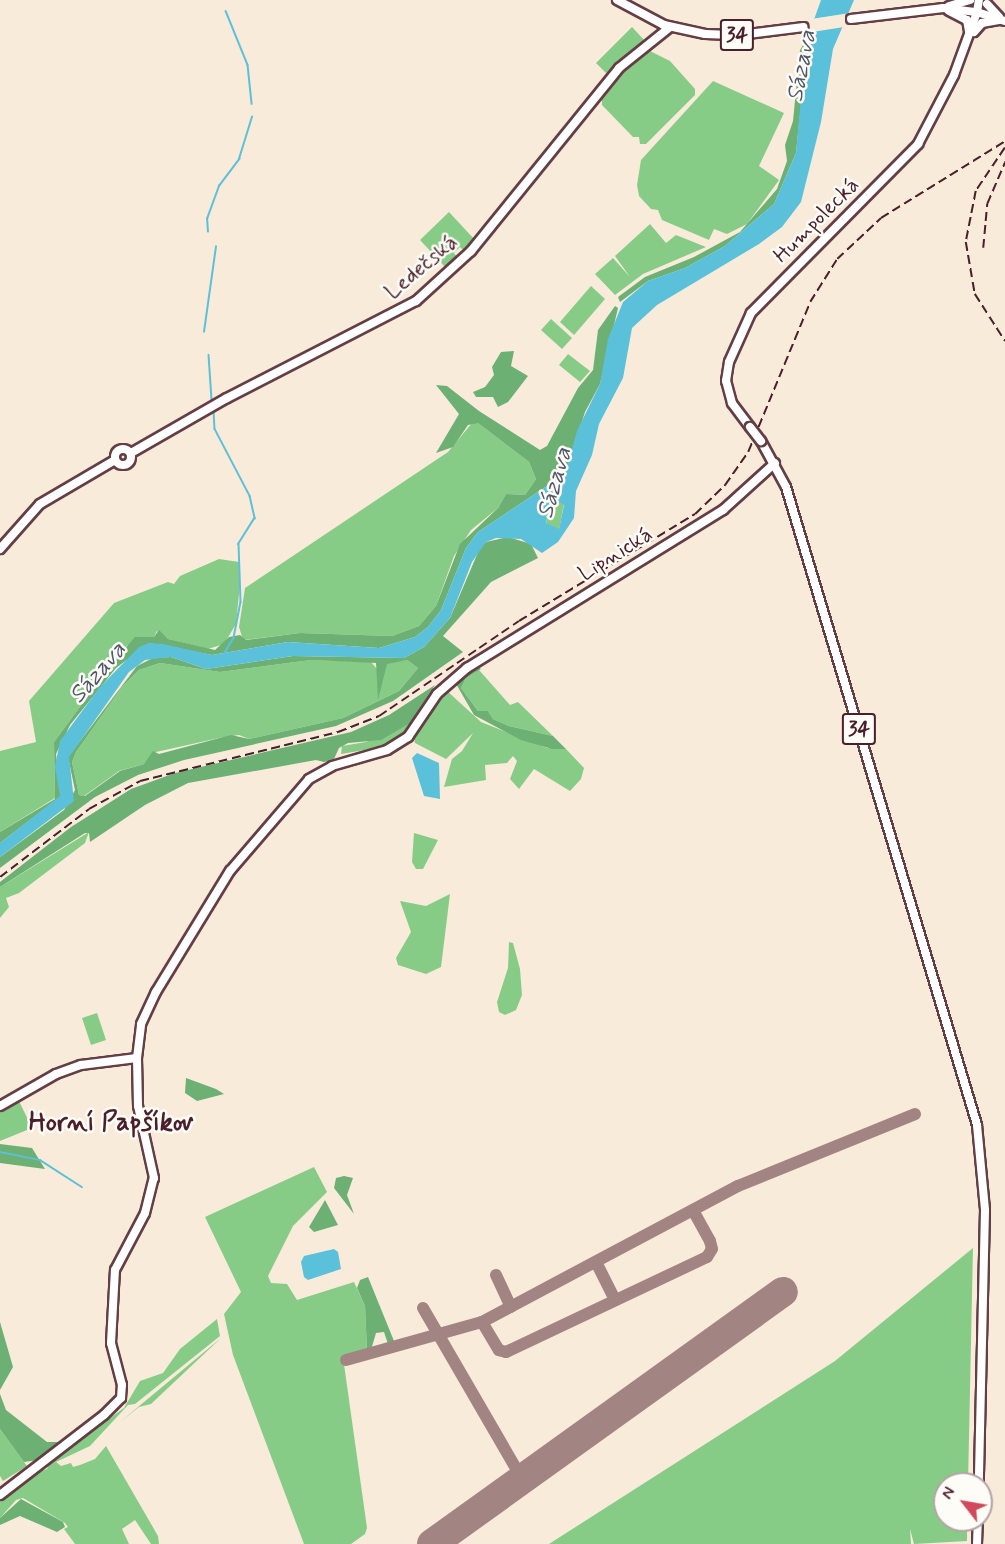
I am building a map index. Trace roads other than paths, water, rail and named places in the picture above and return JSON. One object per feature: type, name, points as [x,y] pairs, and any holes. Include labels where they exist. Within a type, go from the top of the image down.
[{"type":"main road","name":"34","points":[[617,0],[670,27],[722,36],[804,27]]},
{"type":"main road","points":[[851,19],[946,9],[979,1],[1004,20]]},
{"type":"main road","points":[[946,9],[977,12],[1004,20]]},
{"type":"main road","name":"Humpolecká","points":[[946,9],[967,20],[967,44]]},
{"type":"main road","name":"Humpolecká","points":[[967,44],[977,12]]},
{"type":"main road","name":"Humpolecká","points":[[775,463],[732,403],[726,375],[751,313],[915,148],[967,44],[982,23],[1004,20]]},
{"type":"main road","name":"34","points":[[775,463],[969,1092],[982,1152],[985,1210],[979,1472]]},
{"type":"street","points":[[977,12],[979,1]]},
{"type":"street","name":"Ledečská","points":[[0,549],[40,504],[116,460],[119,450],[130,453],[228,398],[416,301],[477,244],[623,64],[670,27]]},
{"type":"street","name":"Lipnická","points":[[137,1058],[146,1010],[237,862],[309,779],[332,766],[387,750],[408,737],[436,694],[467,668],[723,510],[775,463]]},
{"type":"street","points":[[0,1106],[81,1065],[137,1058],[138,1106],[154,1178],[146,1213],[117,1264],[110,1310],[111,1343],[122,1385],[121,1398],[105,1415],[29,1469],[0,1496]]},
{"type":"water","name":"Sázava","points":[[821,0],[854,0],[833,49],[821,122],[801,202],[782,227],[759,244],[657,305],[632,328],[623,378],[599,424],[592,455],[576,491],[574,518],[558,542],[542,553],[521,539],[496,538],[486,542],[472,562],[450,618],[424,647],[404,658],[293,656],[206,669],[171,657],[145,660],[129,672],[69,757],[74,801],[0,857],[0,843],[60,796],[55,767],[60,741],[100,687],[139,647],[149,643],[163,644],[212,655],[288,642],[379,648],[415,637],[428,627],[441,610],[466,548],[478,532],[565,474],[577,431],[600,384],[608,339],[623,302],[648,281],[685,268],[725,246],[774,204],[796,153],[806,42]],"holes":[[[557,500],[564,505],[559,529],[546,523],[548,512]]]},
{"type":"water","points":[[417,753],[439,763],[440,799],[424,796],[412,758]]},
{"type":"water","points":[[334,1249],[338,1252],[341,1269],[308,1280],[304,1277],[301,1262],[304,1256]]},
{"type":"waterway","points":[[226,11],[248,65],[252,104]]},
{"type":"waterway","points":[[208,232],[207,219],[219,186],[239,159],[252,117]]},
{"type":"waterway","points":[[204,332],[216,247]]},
{"type":"waterway","points":[[209,355],[212,400]]},
{"type":"waterway","points":[[214,411],[215,429],[250,496],[255,518],[239,544],[241,602],[234,638],[225,653]]},
{"type":"waterway","points":[[0,1152],[40,1160],[82,1187]]},
{"type":"railway","points":[[0,877],[89,809],[140,781],[338,732],[379,716],[519,621],[695,514],[725,485],[748,452],[810,302],[837,259],[881,218],[1005,141]]},
{"type":"railway","points":[[1005,148],[976,191],[966,242],[975,294],[1005,341]]},
{"type":"railway","points":[[983,248],[987,204],[1005,162]]},
{"type":"district","name":"Horní Papšíkov","points":[[111,1124]]}]
